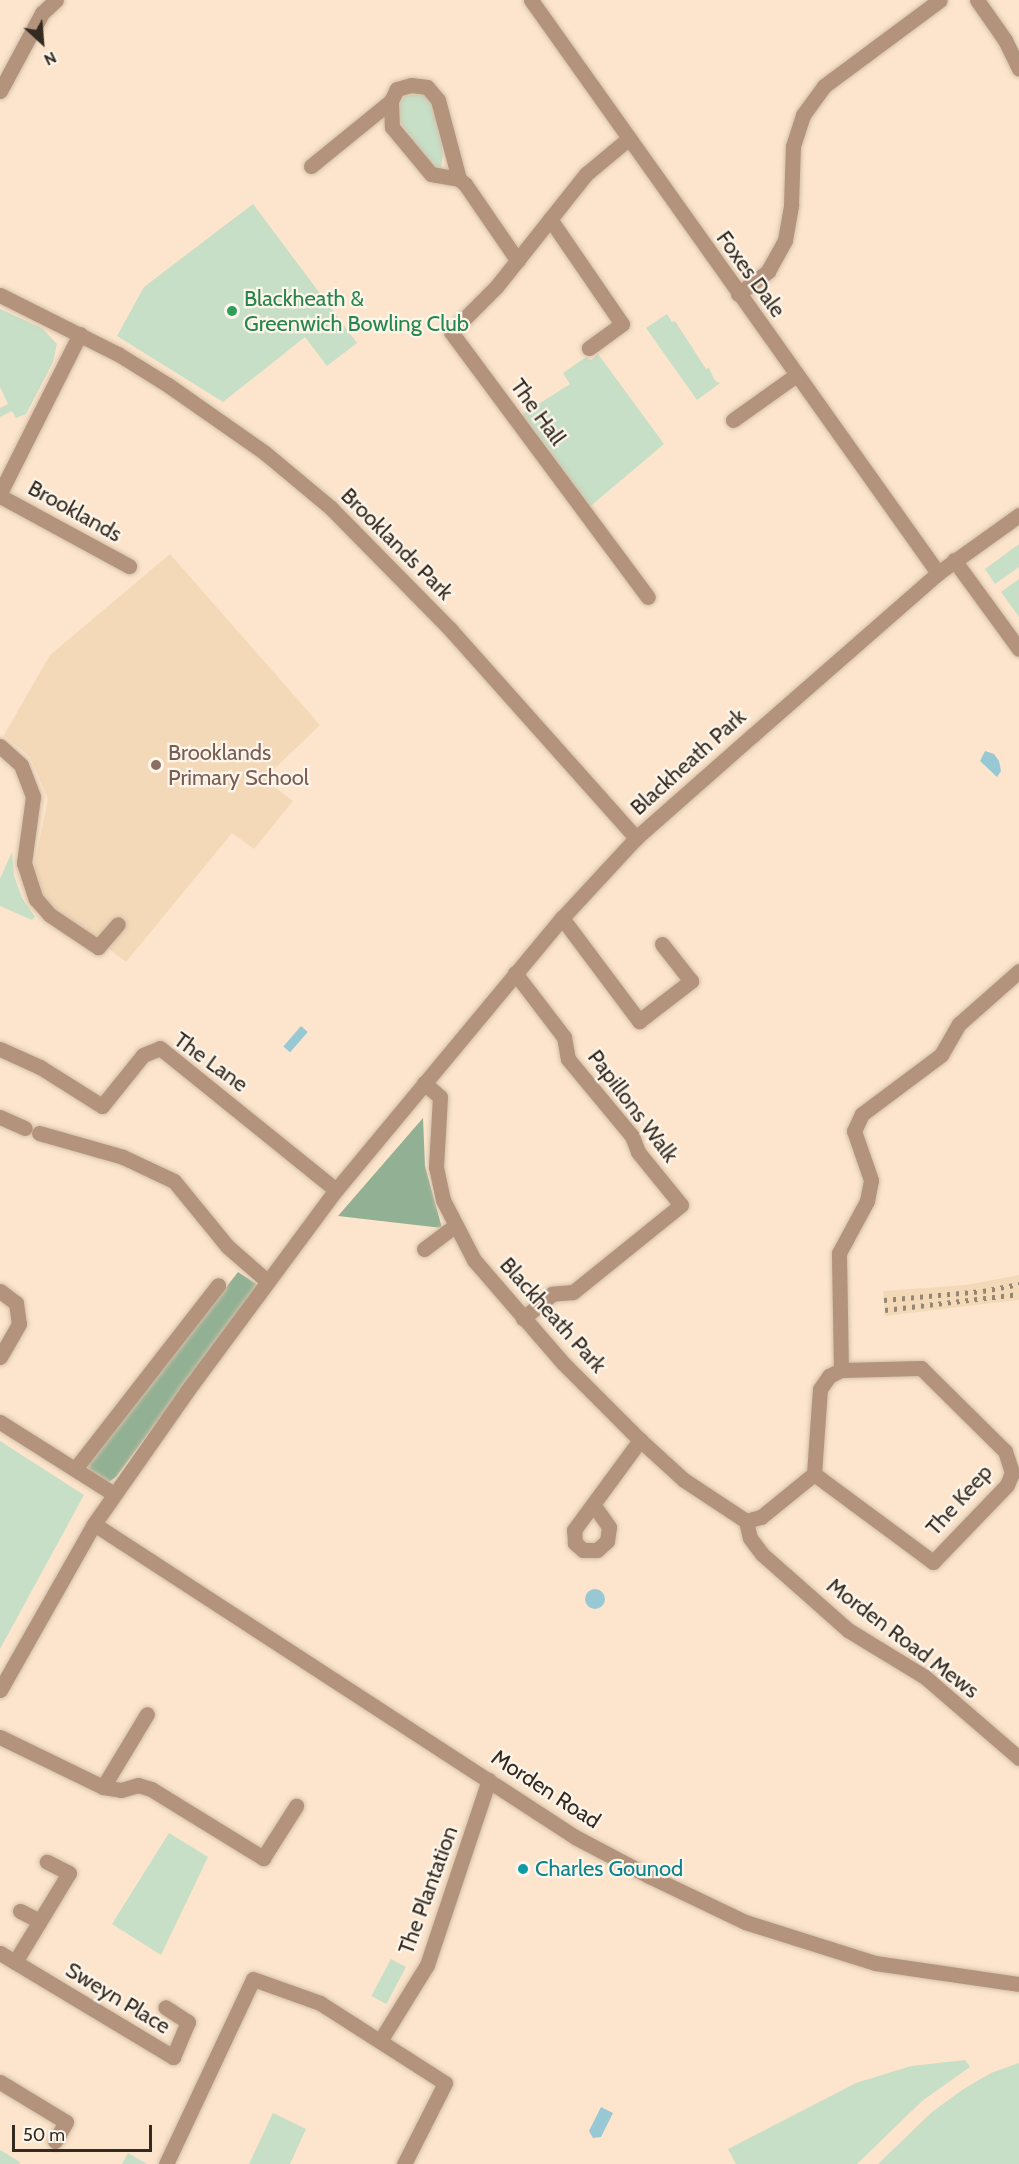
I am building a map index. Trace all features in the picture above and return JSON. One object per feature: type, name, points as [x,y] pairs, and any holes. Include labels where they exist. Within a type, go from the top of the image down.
[{"type":"street","points":[[0,92],[42,14],[56,0]]},
{"type":"street","name":"Foxes Dale","points":[[531,0],[938,573]]},
{"type":"street","points":[[738,294],[768,271],[785,240],[791,206],[793,146],[803,115],[824,86],[940,0]]},
{"type":"street","points":[[977,0],[1005,40],[1019,69]]},
{"type":"street","points":[[310,166],[391,101],[397,89],[411,85],[427,87],[438,100],[459,179],[518,261]]},
{"type":"street","points":[[391,101],[392,127],[410,153],[431,174],[459,179]]},
{"type":"street","name":"The Hall","points":[[628,139],[586,174],[518,261],[452,332],[648,597]]},
{"type":"street","points":[[550,219],[622,324],[589,348]]},
{"type":"street","name":"Brooklands Park","points":[[0,295],[80,334],[168,385],[265,453],[331,508],[450,629],[636,838]]},
{"type":"street","points":[[0,494],[80,334]]},
{"type":"street","points":[[733,420],[796,375]]},
{"type":"street","name":"Brooklands","points":[[0,494],[129,566]]},
{"type":"street","name":"Blackheath Park","points":[[0,1690],[94,1524],[267,1281],[336,1190],[562,918],[636,838],[938,573],[1019,515]]},
{"type":"street","points":[[954,560],[1019,649]]},
{"type":"street","points":[[0,746],[21,765],[31,789],[32,816],[24,863],[36,899],[50,915],[98,947],[118,924]]},
{"type":"street","points":[[562,918],[639,1021],[691,981],[662,944]]},
{"type":"street","points":[[746,1521],[761,1517],[814,1474],[820,1389],[829,1376],[841,1370],[839,1253],[867,1201],[871,1180],[854,1131],[862,1114],[941,1054],[959,1024],[1019,971]]},
{"type":"street","name":"Papillons Walk","points":[[515,973],[564,1036],[568,1059],[620,1121],[638,1152],[681,1205],[573,1292],[552,1294],[523,1318]]},
{"type":"street","name":"The Lane","points":[[0,1049],[40,1066],[102,1106],[143,1055],[160,1048],[336,1190]]},
{"type":"street","name":"Blackheath Park","points":[[424,1083],[440,1097],[436,1167],[443,1200],[454,1226],[474,1260],[523,1318],[640,1440],[684,1480],[746,1521]]},
{"type":"street","points":[[0,1117],[32,1131],[123,1157],[174,1181],[227,1246],[267,1281]]},
{"type":"street","points":[[424,1250],[454,1226]]},
{"type":"street","points":[[75,1469],[218,1285]]},
{"type":"street","points":[[0,1291],[16,1303],[19,1324],[0,1357]]},
{"type":"street","name":"The Keep","points":[[814,1474],[933,1562],[1007,1485],[1012,1473],[1005,1451],[921,1368],[841,1370]]},
{"type":"street","points":[[0,1422],[114,1494]]},
{"type":"street","points":[[593,1504],[640,1440]]},
{"type":"street","name":"Morden Road Mews","points":[[746,1521],[750,1538],[762,1554],[848,1630],[925,1677],[1019,1758]]},
{"type":"street","name":"Morden Road","points":[[94,1524],[575,1836],[745,1923],[875,1963],[1019,1984]]},
{"type":"street","points":[[103,1787],[147,1714]]},
{"type":"street","points":[[0,1737],[103,1787],[121,1790],[138,1785],[151,1789],[263,1858],[296,1806]]},
{"type":"street","name":"The Plantation","points":[[380,2041],[427,1965],[489,1780]]},
{"type":"street","points":[[15,1962],[69,1874],[47,1862]]},
{"type":"street","points":[[20,1911],[40,1921]]},
{"type":"street","name":"Sweyn Place","points":[[0,1953],[173,2057],[188,2022],[165,2007]]},
{"type":"street","points":[[166,2164],[253,1979],[320,2004],[445,2082],[404,2164]]},
{"type":"street","points":[[0,2082],[66,2122],[55,2141]]},
{"type":"shaded area","name":"Brooklands Primary School","points":[[170,554],[320,725],[269,774],[268,782],[293,801],[254,849],[232,833],[126,962],[86,931],[56,914],[45,899],[34,867],[48,799],[30,757],[4,735],[50,655]]},
{"type":"shaded area","points":[[1019,1275],[1019,1300],[885,1316],[883,1291],[966,1285]]},
{"type":"green space","points":[[406,95],[425,96],[437,113],[443,154],[441,168],[432,166],[400,122],[400,101]]},
{"type":"green space","name":"Blackheath & Greenwich Bowling Club","points":[[253,204],[357,343],[327,366],[305,337],[223,402],[117,336],[144,287]]},
{"type":"green space","points":[[0,309],[42,328],[57,344],[53,362],[26,414],[16,418],[12,411],[0,417],[0,408],[8,404],[0,387]]},
{"type":"green space","points":[[667,314],[672,322],[675,321],[706,369],[709,368],[715,381],[720,383],[697,400],[646,328]]},
{"type":"green space","points":[[598,354],[664,444],[587,509],[518,417],[570,384],[563,373],[586,357],[591,360]]},
{"type":"green space","points":[[1019,544],[1019,567],[995,584],[985,569]]},
{"type":"green space","points":[[1019,579],[1019,617],[1001,592]]},
{"type":"green space","points":[[12,852],[14,876],[22,898],[35,917],[32,920],[0,906],[0,879]]},
{"type":"green space","points":[[423,1118],[425,1166],[442,1228],[338,1216]]},
{"type":"green space","points":[[238,1272],[258,1285],[116,1477],[109,1482],[85,1468]]},
{"type":"green space","points":[[0,1441],[84,1495],[0,1649]]},
{"type":"green space","points":[[169,1833],[208,1857],[161,1955],[112,1924]]},
{"type":"green space","points":[[391,1959],[406,1967],[386,2004],[371,1996]]},
{"type":"green space","points":[[965,2060],[970,2067],[922,2101],[857,2164],[736,2164],[728,2149],[856,2083],[911,2066]]},
{"type":"green space","points":[[1019,2063],[1019,2164],[878,2164],[932,2112],[962,2090],[991,2073]]},
{"type":"green space","points":[[273,2113],[306,2129],[290,2164],[249,2164]]},
{"type":"green space","points":[[0,2150],[20,2162],[19,2164],[0,2164]]},
{"type":"green space","points":[[128,2153],[147,2164],[122,2164]]},
{"type":"water","points":[[985,751],[994,754],[999,761],[1001,771],[997,777],[980,761]]},
{"type":"water","points":[[301,1026],[308,1032],[290,1052],[283,1046]]},
{"type":"water","points":[[595,1589],[602,1592],[605,1599],[602,1606],[595,1609],[588,1606],[585,1599],[588,1592]]},
{"type":"water","points":[[601,2107],[613,2113],[601,2137],[593,2138],[589,2131]]},
{"type":"railway","points":[[884,1300],[983,1291],[1019,1284]]},
{"type":"railway","points":[[885,1310],[1019,1294]]},
{"type":"place","name":"Blackheath & Greenwich Bowling Club","points":[[232,311]]},
{"type":"place","name":"Brooklands Primary School","points":[[156,765]]},
{"type":"place","name":"Charles Gounod","points":[[523,1869]]}]
